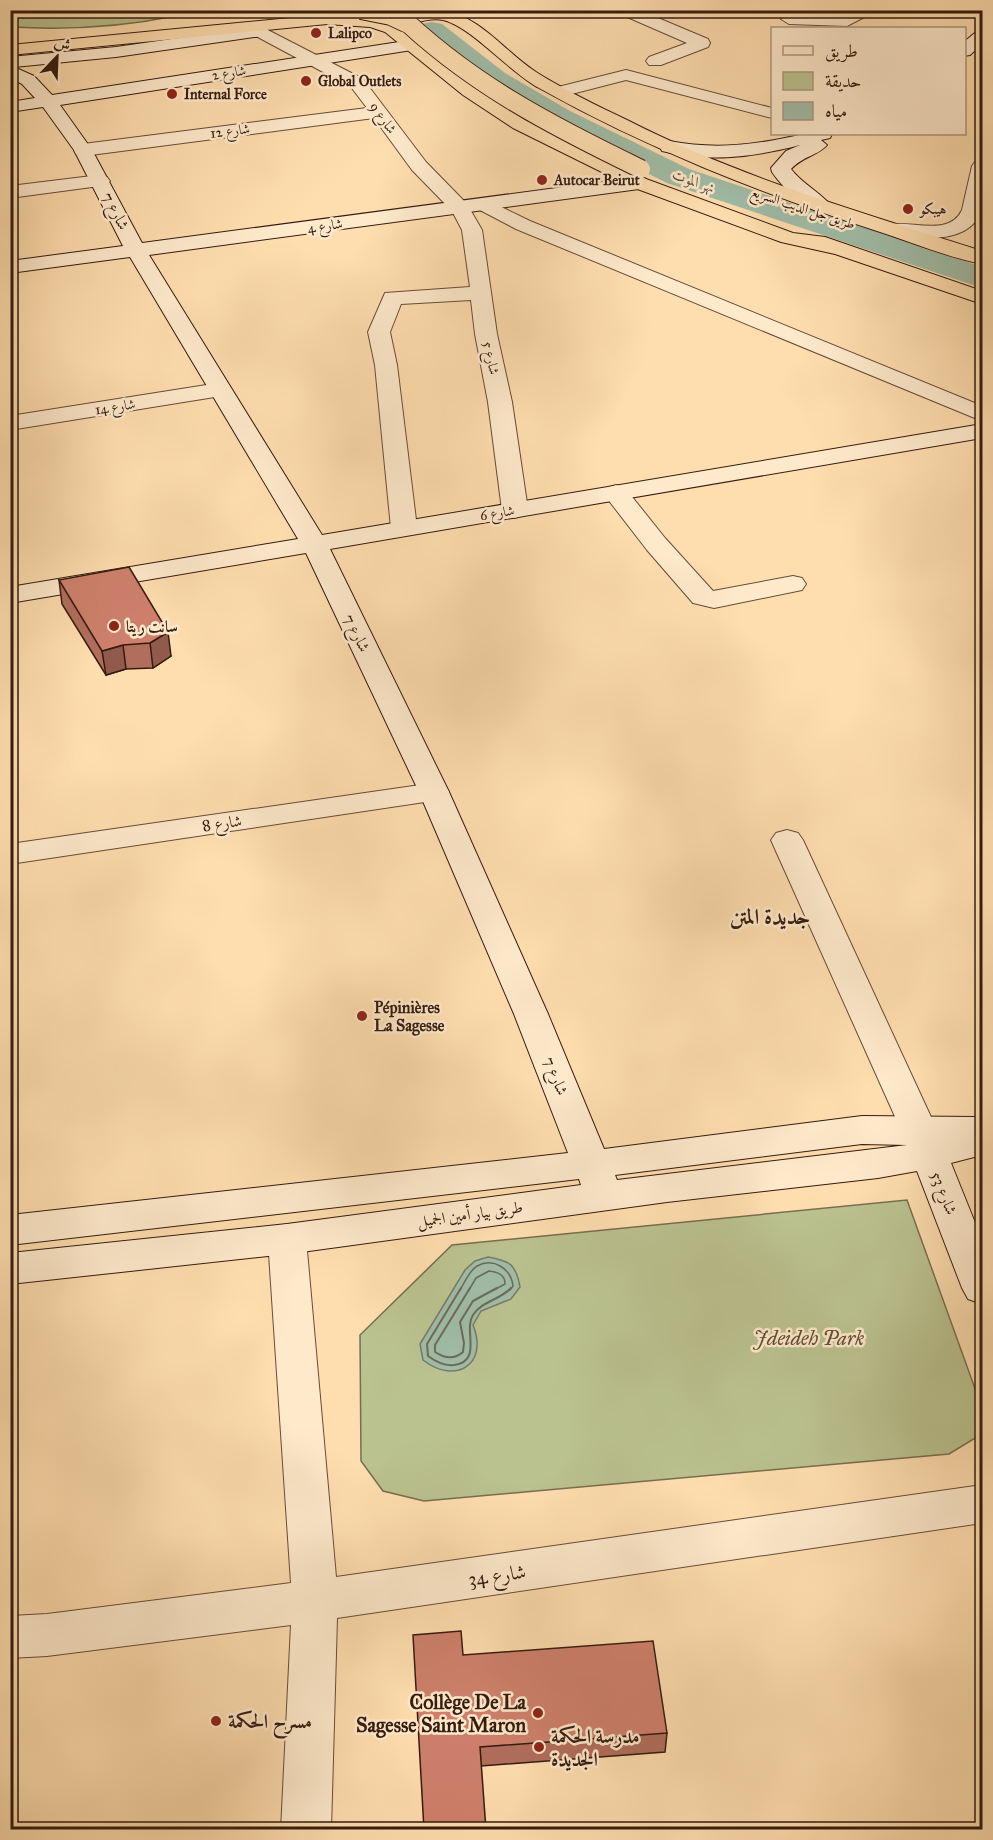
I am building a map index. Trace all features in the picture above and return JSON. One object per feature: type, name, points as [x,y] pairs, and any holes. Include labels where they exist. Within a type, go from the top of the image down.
[{"type":"highway","points":[[10,11],[175,10]]},
{"type":"highway","points":[[16,54],[360,10],[391,16],[406,14]]},
{"type":"highway","points":[[10,37],[282,13],[384,24],[400,34],[469,91],[519,124],[640,176]]},
{"type":"highway","points":[[16,54],[311,15],[406,14]]},
{"type":"highway","points":[[406,14],[438,52],[489,89],[640,176]]},
{"type":"highway","name":"طريق جل الديب السريع","points":[[406,14],[506,81],[567,115],[626,143],[788,205],[982,264]]},
{"type":"highway","points":[[258,31],[311,15]]},
{"type":"highway","points":[[433,61],[402,28],[405,21],[418,16],[438,15],[468,18],[507,59],[542,82],[669,147],[823,208],[982,258]]},
{"type":"highway","points":[[48,30],[131,27]]},
{"type":"highway","name":"طريق جل الديب السريع","points":[[640,176],[982,298]]},
{"type":"street","points":[[624,10],[702,43],[655,61]]},
{"type":"street","points":[[789,19],[842,22],[870,10]]},
{"type":"street","points":[[978,10],[982,13]]},
{"type":"street","points":[[28,80],[16,54],[185,44],[258,31]]},
{"type":"street","name":"شارع 9","points":[[258,31],[357,83],[419,166],[460,208]]},
{"type":"street","name":"شارع 2","points":[[10,107],[412,45]]},
{"type":"street","name":"شارع 7","points":[[10,71],[28,80],[47,100],[83,150],[136,251],[314,543],[434,792],[531,1014],[598,1181]]},
{"type":"street","points":[[560,92],[626,75],[771,113]]},
{"type":"street","name":"شارع 12","points":[[83,150],[378,112]]},
{"type":"street","points":[[669,147],[705,154],[727,154],[832,135]]},
{"type":"street","points":[[823,208],[801,191],[782,172],[782,168],[793,155],[832,135]]},
{"type":"street","points":[[894,229],[938,230],[960,224],[970,214],[982,166]]},
{"type":"street","name":"شارع 4","points":[[10,267],[485,205],[640,176]]},
{"type":"street","points":[[10,192],[100,181]]},
{"type":"street","points":[[485,205],[523,225],[982,414]]},
{"type":"street","name":"شارع 5","points":[[460,208],[472,230],[480,293],[501,402],[515,510]]},
{"type":"street","points":[[404,528],[386,365],[379,332],[393,298],[480,293]]},
{"type":"street","name":"شارع 14","points":[[10,423],[219,390]]},
{"type":"street","name":"شارع 6","points":[[10,595],[982,431]]},
{"type":"street","points":[[616,493],[695,590],[707,599],[714,600],[793,584]]},
{"type":"street","name":"شارع 8","points":[[10,854],[434,792]]},
{"type":"street","name":"شارع 53","points":[[787,840],[924,1143],[982,1288]]},
{"type":"street","points":[[924,1143],[982,1132]]},
{"type":"street","points":[[924,1143],[982,1141]]},
{"type":"street","name":"طريق بيار أمين الجميل","points":[[10,1230],[598,1181],[878,1164],[924,1143]]},
{"type":"street","name":"طريق بيار أمين الجميل","points":[[10,1269],[287,1239],[598,1181]]},
{"type":"street","points":[[287,1239],[315,1601],[306,1830]]},
{"type":"street","name":"شارع 34","points":[[10,1637],[47,1635],[315,1601],[982,1504]]},
{"type":"green space","points":[[175,16],[93,27],[11,27],[11,18]]},
{"type":"green space","name":"Jdeideh Park","points":[[907,1200],[982,1408],[977,1437],[949,1454],[424,1501],[383,1491],[361,1461],[360,1335],[452,1245]]},
{"type":"water","points":[[488,1257],[511,1265],[520,1287],[511,1299],[481,1311],[473,1325],[477,1339],[476,1351],[473,1360],[466,1367],[447,1371],[435,1367],[423,1360],[420,1344],[465,1270],[475,1261]]},
{"type":"building","points":[[129,567],[168,632],[150,643],[123,645],[102,651],[59,580]]},
{"type":"building","name":"Collège De La Sagesse Saint Maron","points":[[461,1631],[463,1655],[653,1641],[667,1733],[480,1747],[486,1830],[424,1830],[413,1635]]},
{"type":"waterway","name":"نهر الموت","points":[[432,30],[495,79],[559,117],[678,176],[982,278]]},
{"type":"place","name":"Lalipco","points":[[316,33]]},
{"type":"place","name":"Global Outlets","points":[[306,81]]},
{"type":"place","name":"Internal Force","points":[[172,94]]},
{"type":"place","name":"Autocar Beirut","points":[[542,180]]},
{"type":"place","name":"هيبكو","points":[[908,209]]},
{"type":"place","name":"سانت ريتا","points":[[114,626]]},
{"type":"place","name":"Pépinières La Sagesse","points":[[362,1016]]},
{"type":"place","name":"Collège De La Sagesse Saint Maron","points":[[538,1713]]},
{"type":"place","name":"مسرح الحكمة","points":[[216,1721]]},
{"type":"place","name":"مدرسة الحكمة الجديدة","points":[[539,1747]]},
{"type":"district","name":"جديدة المتن","points":[[770,916]]}]
